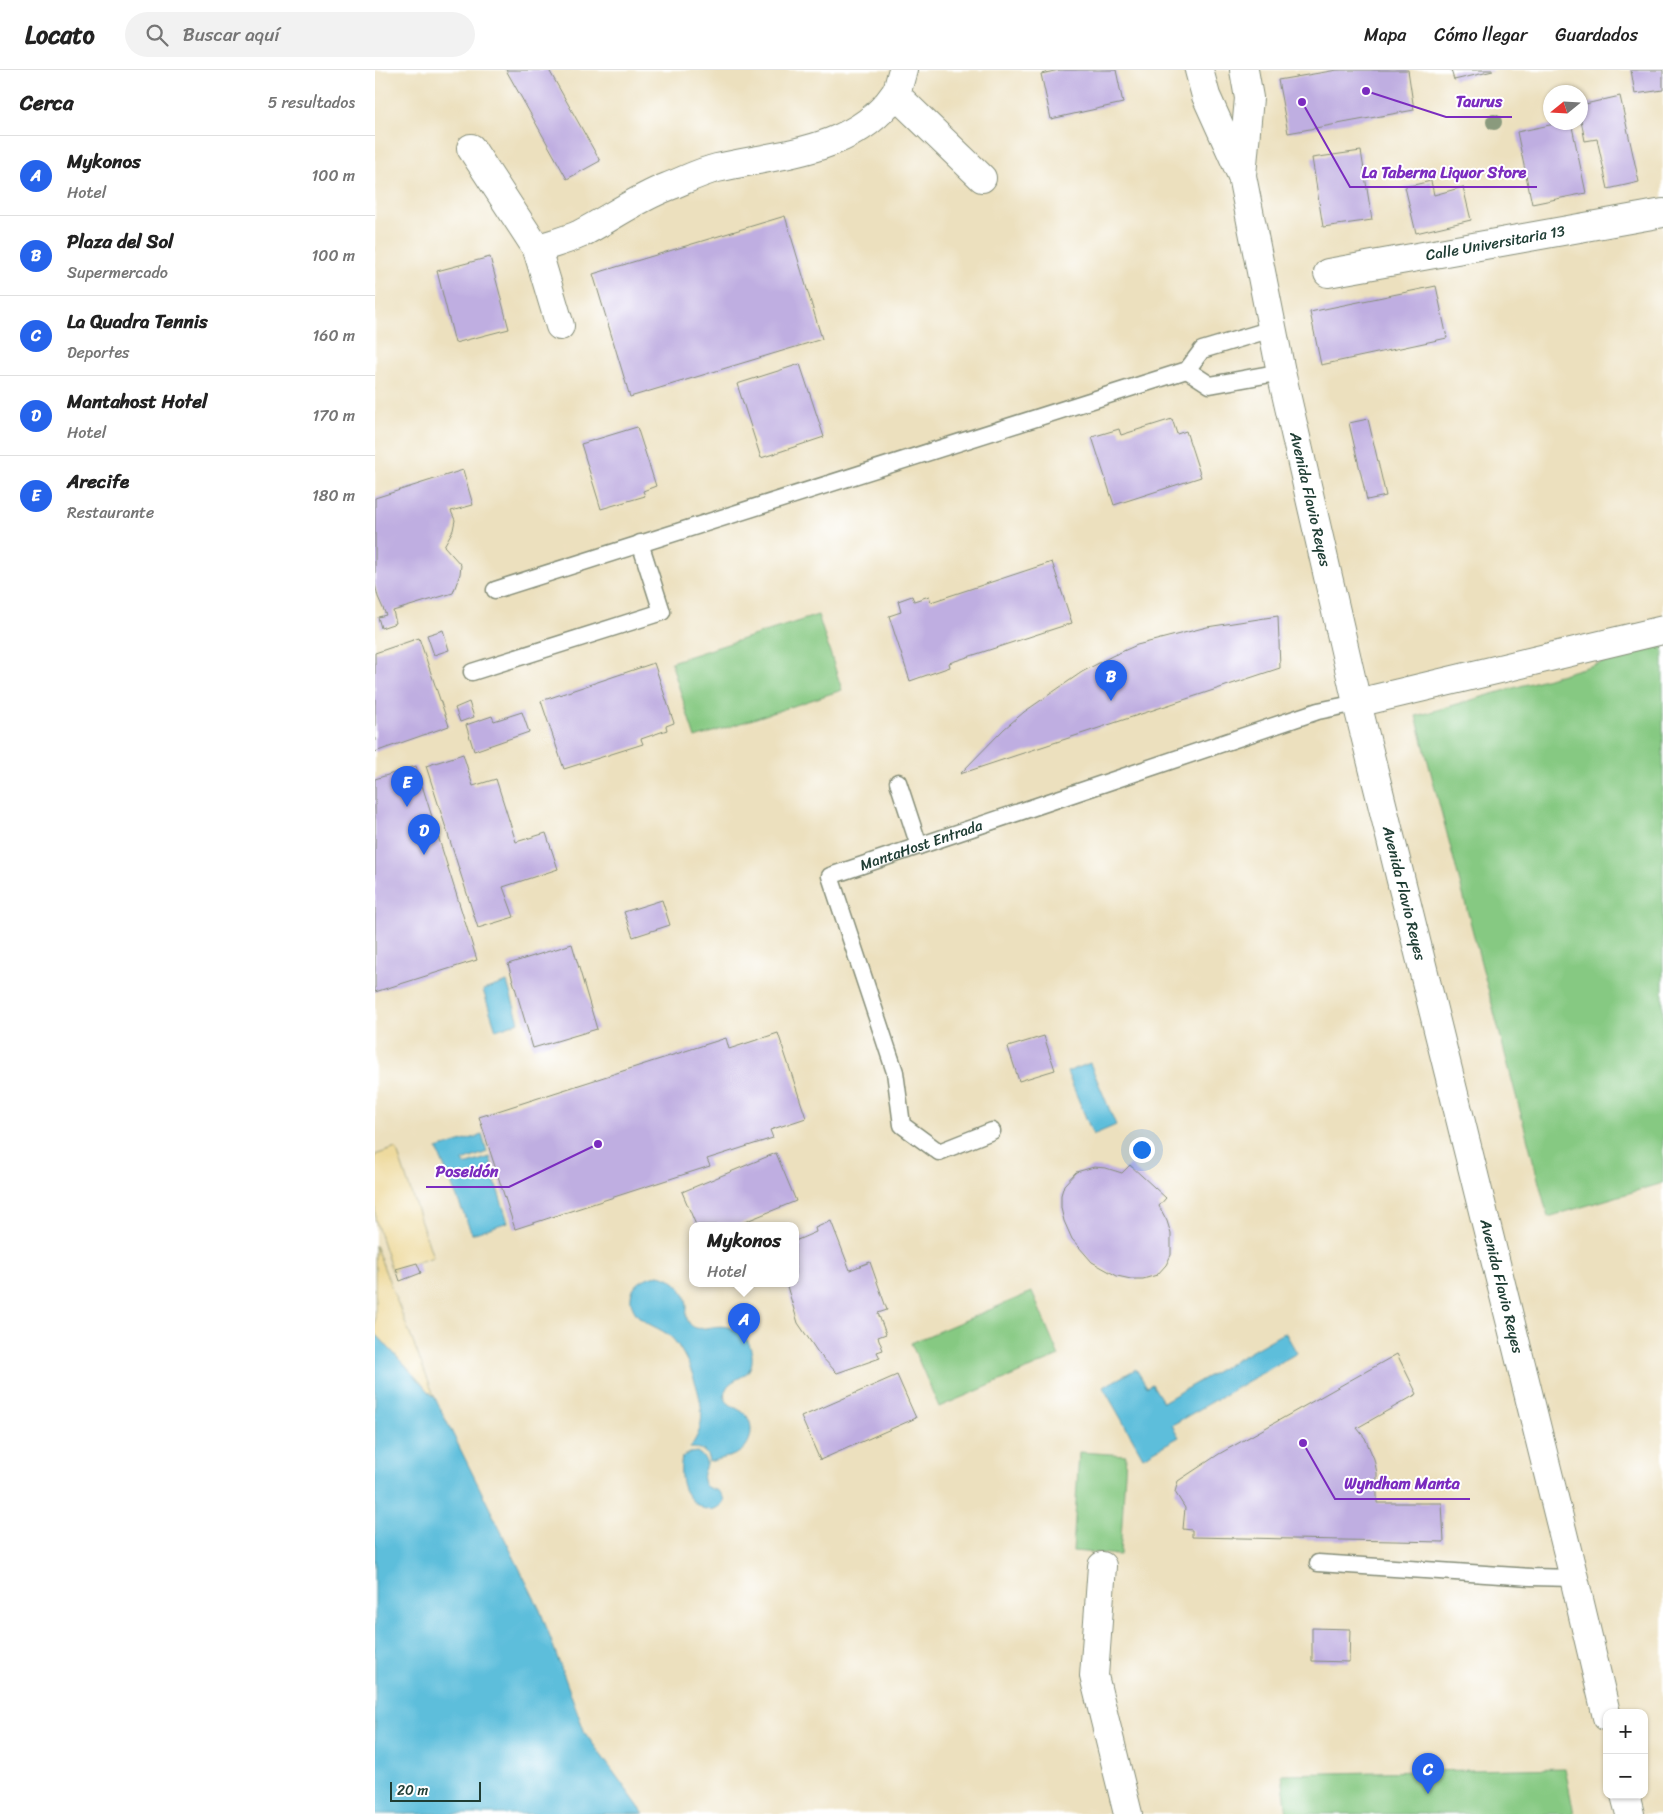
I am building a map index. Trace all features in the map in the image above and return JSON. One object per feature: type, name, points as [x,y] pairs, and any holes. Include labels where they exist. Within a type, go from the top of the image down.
[{"type":"main road","name":"Avenida Flavio Reyes","points":[[1199,70],[1206,96],[1242,176],[1281,372],[1357,703],[1605,1709]]},
{"type":"main road","points":[[1242,176],[1249,98],[1244,70]]},
{"type":"main road","points":[[537,249],[579,234],[664,188],[715,168],[770,159],[807,150],[842,137],[874,118],[899,82],[982,178]]},
{"type":"main road","points":[[471,148],[537,249],[560,326]]},
{"type":"main road","name":"Calle Universitaria 13","points":[[1328,273],[1663,213]]},
{"type":"main road","points":[[1357,703],[1663,630]]},
{"type":"main road","points":[[1102,1566],[1094,1676],[1128,1814]]},
{"type":"main road","points":[[1626,1799],[1630,1814]]},
{"type":"lane","points":[[495,590],[1187,370],[1202,350],[1272,330]]},
{"type":"lane","points":[[1187,370],[1210,385],[1281,372]]},
{"type":"lane","points":[[472,672],[662,612],[641,543]]},
{"type":"lane","name":"MantaHost Entrada","points":[[992,1131],[939,1152],[902,1125],[895,1072],[830,876],[1318,711],[1357,703]]},
{"type":"lane","points":[[898,782],[919,846]]},
{"type":"lane","points":[[1319,1563],[1574,1578]]},
{"type":"green space","points":[[818,615],[842,690],[695,738],[671,662]]},
{"type":"green space","points":[[1663,645],[1663,1183],[1548,1217],[1416,716]]},
{"type":"green space","points":[[1032,1292],[1059,1356],[939,1407],[911,1343]]},
{"type":"green space","points":[[1079,1452],[1126,1455],[1120,1555],[1073,1551]]},
{"type":"green space","points":[[1565,1768],[1574,1814],[1287,1814],[1282,1774]]},
{"type":"sand","points":[[396,1148],[433,1257],[392,1271],[375,1219],[375,1155]]},
{"type":"sand","points":[[375,1245],[435,1398],[375,1333]]},
{"type":"water","points":[[507,982],[519,1022],[496,1030],[483,990]]},
{"type":"water","points":[[1090,1063],[1116,1125],[1093,1135],[1067,1072]]},
{"type":"water","points":[[482,1135],[487,1152],[463,1161],[465,1165],[490,1157],[492,1164],[490,1166],[508,1222],[472,1234],[437,1149]]},
{"type":"water","points":[[659,1275],[670,1279],[682,1290],[686,1300],[688,1322],[695,1328],[722,1326],[730,1328],[739,1332],[749,1343],[752,1355],[750,1369],[729,1385],[725,1394],[725,1398],[730,1405],[745,1414],[751,1430],[746,1446],[735,1455],[709,1462],[703,1450],[690,1448],[700,1430],[702,1413],[694,1378],[684,1355],[672,1338],[638,1316],[632,1305],[632,1292],[639,1282]]},
{"type":"water","points":[[1285,1332],[1297,1353],[1172,1425],[1179,1437],[1143,1457],[1103,1387],[1136,1369],[1147,1387],[1152,1384],[1163,1402]]},
{"type":"water","points":[[375,1333],[435,1398],[540,1610],[585,1733],[644,1814],[375,1814]]},
{"type":"water","points":[[697,1452],[706,1463],[703,1476],[704,1484],[720,1493],[724,1501],[719,1507],[707,1510],[702,1508],[691,1500],[684,1489],[681,1473],[682,1457]]},
{"type":"building","points":[[506,70],[549,70],[600,161],[567,179]]},
{"type":"building","points":[[1059,70],[1116,70],[1123,103],[1051,119],[1041,74]]},
{"type":"building","points":[[1337,70],[1408,70],[1414,110],[1288,133],[1278,80]]},
{"type":"building","points":[[1451,70],[1493,70],[1493,71],[1454,80]]},
{"type":"building","points":[[1631,70],[1663,70],[1663,90],[1635,94]]},
{"type":"building","points":[[1620,96],[1639,182],[1608,189],[1597,139],[1585,141],[1583,130],[1588,130],[1588,103]]},
{"type":"building","points":[[1543,126],[1543,130],[1573,130],[1586,193],[1532,204],[1517,132]]},
{"type":"building","points":[[1361,151],[1372,220],[1323,227],[1312,158]]},
{"type":"building","points":[[1431,181],[1434,195],[1463,187],[1471,220],[1416,233],[1405,187]]},
{"type":"building","points":[[785,216],[822,339],[630,397],[593,274]]},
{"type":"building","points":[[490,257],[509,329],[455,343],[437,271]]},
{"type":"building","points":[[1436,286],[1447,338],[1321,365],[1310,312]]},
{"type":"building","points":[[800,364],[824,437],[761,458],[737,384]]},
{"type":"building","points":[[1172,419],[1177,434],[1186,431],[1201,477],[1114,505],[1092,437],[1119,429],[1121,435]]},
{"type":"building","points":[[1368,419],[1386,496],[1367,500],[1349,423]]},
{"type":"building","points":[[637,427],[656,486],[643,491],[645,496],[601,509],[581,444]]},
{"type":"building","points":[[463,470],[473,505],[451,511],[455,520],[453,530],[444,546],[461,565],[460,574],[453,593],[393,611],[396,623],[381,628],[378,617],[386,615],[378,597],[375,584],[375,498]]},
{"type":"building","points":[[1052,562],[1072,623],[949,663],[950,667],[910,681],[889,616],[901,612],[898,601],[912,596],[914,601],[929,596],[931,602]]},
{"type":"building","points":[[1278,616],[1280,668],[960,774],[1004,729],[1024,712],[1082,672],[1112,656],[1137,645],[1207,627]]},
{"type":"building","points":[[443,630],[449,650],[434,655],[427,635]]},
{"type":"building","points":[[419,638],[449,726],[375,752],[375,653]]},
{"type":"building","points":[[654,663],[674,723],[666,726],[667,730],[641,739],[643,744],[564,769],[541,701]]},
{"type":"building","points":[[469,702],[474,717],[460,722],[455,708]]},
{"type":"building","points":[[522,712],[529,732],[474,751],[466,725],[492,716],[494,721]]},
{"type":"building","points":[[463,754],[473,786],[496,779],[516,842],[546,833],[558,869],[503,887],[514,917],[478,928],[426,766]]},
{"type":"building","points":[[416,766],[477,960],[375,992],[375,779]]},
{"type":"building","points":[[662,900],[670,925],[633,937],[624,912]]},
{"type":"building","points":[[572,944],[597,1029],[533,1048],[508,964]]},
{"type":"building","points":[[778,1033],[806,1118],[770,1130],[773,1138],[707,1159],[710,1166],[515,1229],[479,1117],[726,1038],[729,1049]]},
{"type":"building","points":[[1044,1036],[1055,1070],[1019,1081],[1008,1047]]},
{"type":"building","points":[[776,1153],[796,1201],[744,1222],[695,1222],[682,1192]]},
{"type":"building","points":[[1130,1165],[1166,1198],[1159,1206],[1171,1234],[1171,1255],[1166,1265],[1157,1275],[1143,1279],[1117,1276],[1092,1262],[1072,1239],[1064,1221],[1061,1208],[1061,1195],[1064,1185],[1076,1172],[1094,1167],[1106,1168],[1122,1173]]},
{"type":"building","points":[[831,1221],[850,1270],[870,1262],[887,1310],[878,1313],[886,1334],[878,1337],[883,1350],[877,1352],[880,1358],[837,1373],[819,1354],[798,1323],[787,1287],[799,1287],[799,1239],[816,1232],[815,1228]]},
{"type":"building","points":[[417,1263],[421,1273],[400,1281],[396,1269]]},
{"type":"building","points":[[1397,1354],[1417,1394],[1357,1428],[1365,1438],[1374,1459],[1377,1473],[1377,1503],[1442,1503],[1444,1542],[1192,1537],[1192,1530],[1183,1529],[1185,1508],[1175,1492],[1178,1481],[1219,1454]]},
{"type":"building","points":[[897,1375],[916,1418],[820,1460],[801,1417]]},
{"type":"building","points":[[1312,1628],[1350,1629],[1349,1662],[1312,1661]]},
{"type":"place","name":"Taurus","points":[[1366,91]]},
{"type":"place","name":"La Taberna Liquor Store","points":[[1302,102]]},
{"type":"place","name":"Plaza del Sol","points":[[1111,701]]},
{"type":"place","name":"Arecife","points":[[407,807]]},
{"type":"place","name":"Mantahost Hotel","points":[[424,855]]},
{"type":"place","name":"Poseidón","points":[[598,1144]]},
{"type":"place","name":"Mykonos","points":[[744,1344]]},
{"type":"place","name":"Wyndham Manta","points":[[1303,1443]]},
{"type":"place","name":"La Quadra Tennis","points":[[1428,1794]]}]
